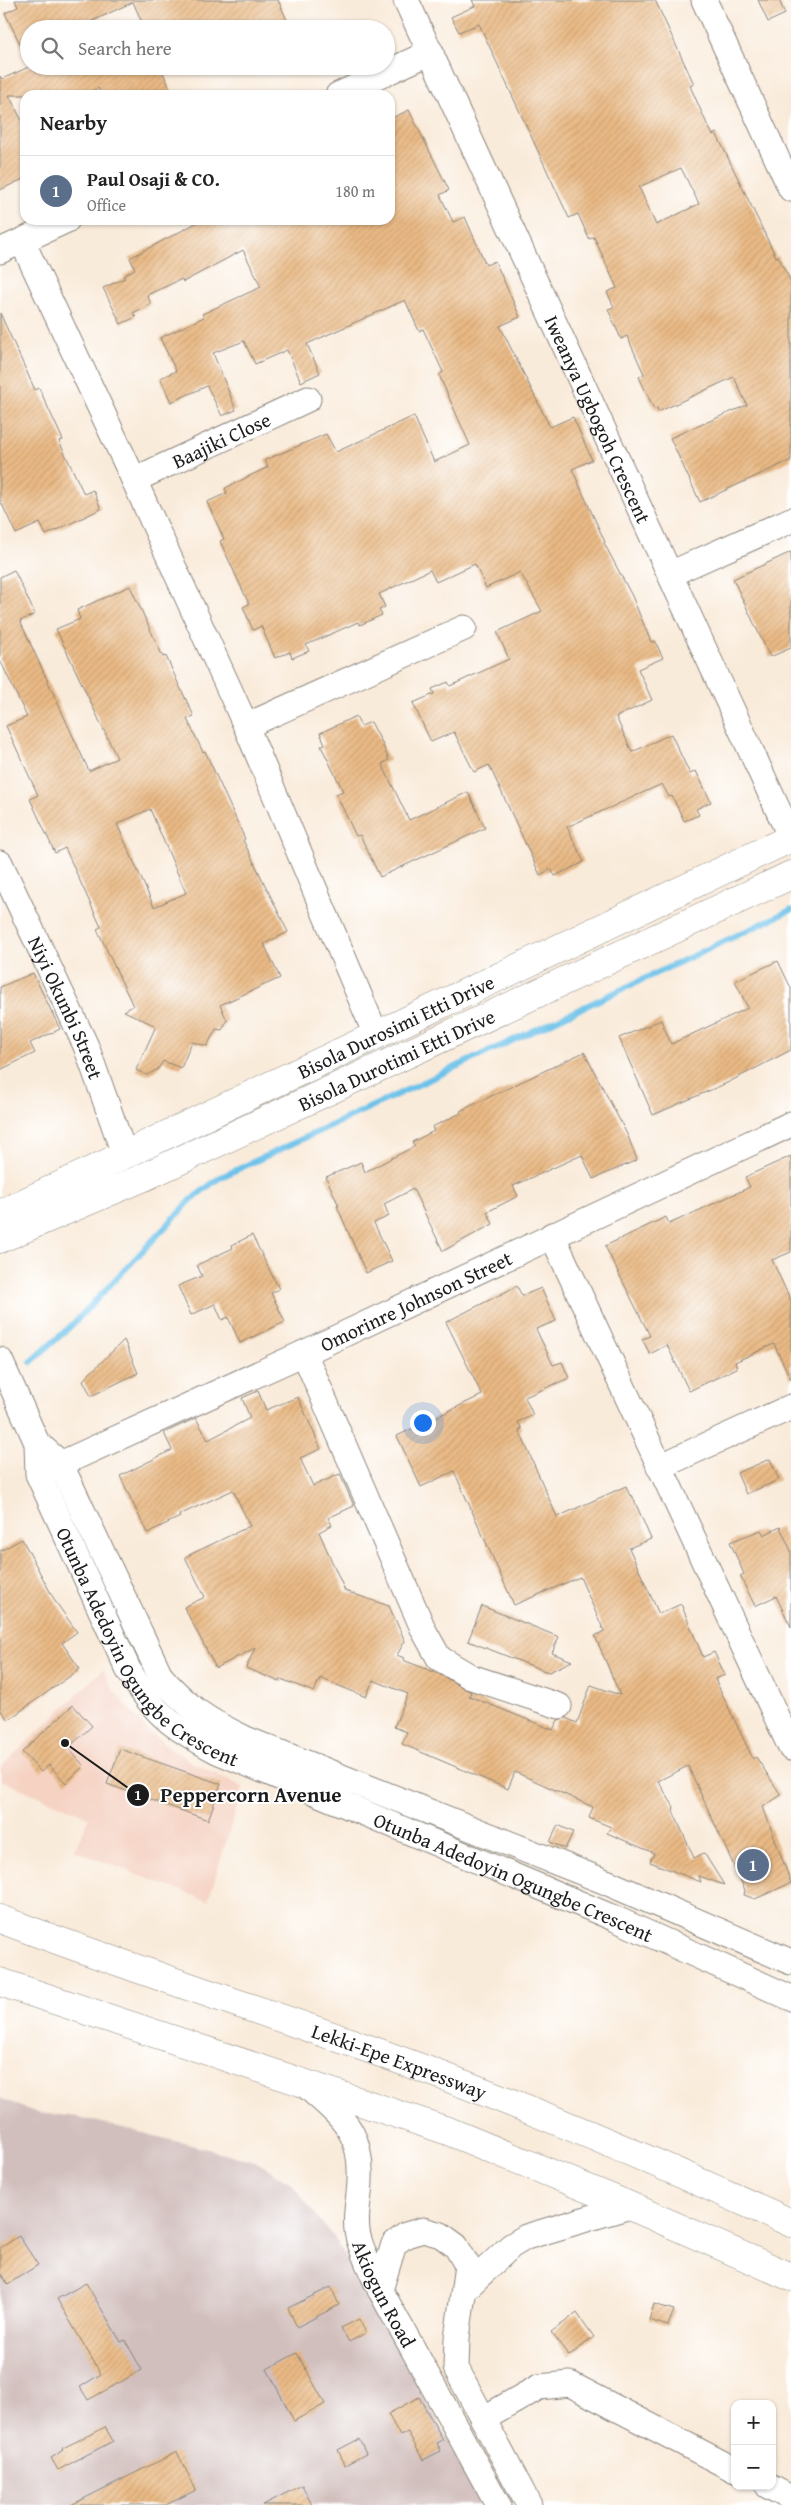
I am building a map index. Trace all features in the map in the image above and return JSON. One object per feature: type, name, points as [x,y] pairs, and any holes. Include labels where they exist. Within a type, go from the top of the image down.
[{"type":"main road","name":"Bisola Durosimi Etti Drive","points":[[0,1214],[791,838]]},
{"type":"main road","name":"Bisola Durotimi Etti Drive","points":[[0,1239],[152,1174],[791,875]]},
{"type":"main road","name":"Lekki-Epe Expressway","points":[[0,1919],[85,1951],[345,2041],[496,2097],[791,2223]]},
{"type":"main road","points":[[0,1929],[85,1951]]},
{"type":"main road","points":[[0,1982],[448,2131],[630,2206],[791,2277]]},
{"type":"street","name":"Iweanya Ugbogoh Crescent","points":[[406,0],[791,838]]},
{"type":"street","points":[[704,0],[791,189]]},
{"type":"street","points":[[395,69],[431,52]]},
{"type":"street","points":[[349,90],[381,75]]},
{"type":"street","points":[[56,225],[11,246],[134,480],[246,726],[376,1034]]},
{"type":"street","name":"Baajiki Close","points":[[134,480],[308,399]]},
{"type":"street","points":[[670,574],[791,520]]},
{"type":"street","points":[[246,726],[464,628]]},
{"type":"street","name":"Niyi Okunbi Street","points":[[0,863],[86,1046],[125,1156]]},
{"type":"street","name":"Omorinre Johnson Street","points":[[38,1474],[304,1353],[791,1124]]},
{"type":"street","points":[[552,1235],[659,1467],[784,1713],[791,1748]]},
{"type":"street","points":[[304,1353],[424,1631],[439,1658],[471,1677],[559,1706]]},
{"type":"street","name":"Otunba Adedoyin Ogungbe Crescent","points":[[0,1360],[37,1443],[38,1474],[128,1669],[144,1696],[168,1722],[217,1751],[616,1919],[791,1998]]},
{"type":"street","points":[[659,1467],[791,1407]]},
{"type":"street","name":"Otunba Adedoyin Ogungbe Crescent","points":[[37,1443],[60,1463],[162,1677],[182,1700],[208,1721],[246,1739],[606,1882],[791,1962]]},
{"type":"street","points":[[455,1851],[466,1826]]},
{"type":"street","name":"Akiogun Road","points":[[301,2082],[339,2114],[353,2132],[360,2154],[361,2178],[356,2217],[359,2241],[380,2290],[498,2505]]},
{"type":"street","points":[[465,2288],[505,2251],[526,2237],[630,2206]]},
{"type":"street","points":[[380,2290],[394,2244],[406,2234],[423,2230],[441,2235],[456,2246],[467,2266],[457,2338],[456,2368],[529,2505]]},
{"type":"street","points":[[483,2419],[539,2386],[570,2384],[731,2468]]},
{"type":"street","points":[[776,2490],[791,2498]]},
{"type":"shaded area","points":[[103,1670],[114,1691],[144,1727],[167,1746],[195,1764],[243,1787],[208,1901],[75,1851],[89,1817],[0,1780],[0,1768]]},
{"type":"shaded area","points":[[0,2098],[37,2113],[79,2117],[255,2161],[291,2183],[337,2242],[485,2505],[0,2505]]},
{"type":"building","points":[[15,0],[278,0],[287,20],[141,20],[133,2],[94,20],[20,20],[20,44],[5,13],[18,7]]},
{"type":"building","points":[[472,0],[655,0],[694,84],[690,86],[707,124],[713,135],[716,133],[776,257],[778,256],[791,282],[791,460],[700,502],[670,438],[747,405],[734,377],[658,412],[657,408],[654,409],[639,377],[644,374],[627,336],[621,339],[608,309],[614,307],[607,292],[617,288],[594,237],[589,239],[578,214],[569,218],[479,24],[459,32],[451,17],[475,6]],"holes":[[[681,168],[699,204],[656,225],[639,187]]]},
{"type":"building","points":[[758,0],[779,0],[785,14],[768,22]]},
{"type":"building","points":[[20,71],[20,75],[164,75],[171,90],[99,90],[98,88],[94,90],[20,90],[20,95],[9,95],[20,117],[20,180],[0,190],[0,76],[2,79]]},
{"type":"building","points":[[409,110],[449,190],[440,195],[453,222],[465,217],[486,265],[495,261],[520,317],[500,326],[550,427],[573,417],[592,460],[572,469],[604,543],[632,596],[651,642],[655,641],[663,658],[638,669],[652,700],[616,717],[632,752],[671,734],[690,774],[696,771],[711,802],[696,809],[699,815],[684,821],[672,796],[669,797],[662,784],[567,827],[584,862],[555,876],[551,869],[540,875],[489,765],[474,772],[454,732],[431,742],[413,703],[434,694],[432,689],[448,682],[450,686],[509,659],[497,632],[542,611],[520,572],[486,588],[475,564],[436,582],[430,570],[379,594],[385,607],[379,610],[382,615],[360,625],[358,622],[306,645],[309,651],[292,658],[290,652],[275,658],[261,626],[253,630],[243,607],[249,604],[220,541],[224,539],[207,502],[227,493],[225,488],[268,467],[265,460],[326,434],[336,452],[414,416],[434,462],[470,445],[439,375],[443,372],[423,329],[419,331],[405,300],[307,344],[320,373],[301,382],[287,350],[255,364],[244,341],[213,353],[236,410],[222,416],[207,386],[171,402],[160,378],[176,371],[160,338],[204,317],[202,314],[261,287],[243,250],[183,282],[182,279],[147,295],[151,304],[133,313],[136,317],[121,324],[103,288],[125,278],[123,276],[135,269],[130,258],[193,225],[395,225],[395,117]]},
{"type":"building","points":[[0,313],[35,390],[39,388],[63,440],[59,441],[84,494],[93,490],[101,509],[46,535],[40,523],[16,534],[0,500]]},
{"type":"building","points":[[791,552],[791,648],[770,657],[733,579]]},
{"type":"building","points":[[14,570],[35,614],[20,621],[89,771],[117,758],[56,629],[80,619],[77,610],[130,586],[163,657],[166,656],[194,716],[187,719],[203,752],[205,751],[245,839],[243,840],[288,932],[264,944],[280,978],[220,1005],[227,1020],[222,1030],[216,1029],[207,1046],[192,1042],[181,1068],[163,1061],[158,1069],[147,1075],[136,1070],[156,1026],[124,1011],[133,1006],[97,929],[101,927],[65,848],[55,853],[30,799],[38,795],[6,726],[27,717],[0,660],[0,577]],"holes":[[[150,809],[186,893],[154,907],[117,824]]]},
{"type":"building","points":[[356,716],[361,726],[371,722],[381,741],[389,760],[382,764],[409,820],[468,792],[485,828],[380,877],[360,835],[356,836],[336,794],[343,791],[321,746],[325,744],[320,733]]},
{"type":"building","points":[[778,961],[791,988],[791,1050],[727,1083],[653,1115],[619,1038],[661,1020],[671,1044],[748,1008],[735,981]]},
{"type":"building","points":[[33,973],[60,1029],[30,1043],[35,1053],[0,1070],[0,987]]},
{"type":"building","points":[[584,1052],[628,1136],[637,1160],[593,1179],[582,1155],[513,1186],[518,1196],[487,1212],[493,1224],[443,1251],[413,1189],[384,1204],[389,1216],[374,1223],[392,1261],[366,1273],[326,1177],[361,1162],[365,1172],[415,1146],[412,1142],[434,1131],[432,1127],[461,1113],[460,1111]]},
{"type":"building","points":[[791,1156],[791,1252],[772,1260],[791,1301],[791,1380],[774,1344],[735,1362],[737,1368],[689,1391],[667,1345],[650,1354],[642,1339],[650,1336],[605,1246],[666,1217],[669,1224],[750,1187],[745,1177]]},
{"type":"building","points":[[252,1235],[279,1289],[271,1293],[285,1322],[240,1343],[228,1317],[222,1320],[215,1304],[191,1315],[178,1286],[202,1276],[197,1265],[233,1248],[232,1245]]},
{"type":"building","points":[[517,1286],[522,1296],[541,1288],[556,1321],[536,1329],[553,1365],[562,1362],[569,1378],[525,1397],[533,1415],[518,1422],[522,1429],[519,1430],[557,1517],[626,1486],[630,1496],[632,1495],[651,1539],[629,1548],[659,1614],[681,1604],[703,1657],[714,1652],[725,1675],[715,1679],[753,1759],[756,1757],[781,1795],[763,1807],[791,1883],[755,1899],[744,1895],[745,1890],[688,1766],[658,1781],[674,1807],[673,1811],[694,1858],[704,1853],[724,1885],[699,1876],[701,1882],[650,1862],[654,1853],[607,1833],[611,1827],[589,1818],[593,1807],[515,1772],[508,1789],[402,1744],[407,1732],[394,1727],[408,1694],[373,1680],[366,1697],[320,1678],[314,1692],[281,1679],[280,1682],[246,1668],[255,1648],[216,1668],[184,1607],[205,1597],[185,1557],[250,1526],[233,1490],[179,1515],[180,1517],[147,1533],[120,1476],[172,1450],[164,1433],[196,1418],[208,1440],[250,1418],[242,1398],[258,1391],[266,1410],[298,1397],[321,1449],[300,1458],[313,1486],[340,1474],[354,1506],[328,1518],[332,1525],[319,1532],[345,1591],[389,1606],[405,1641],[397,1655],[404,1658],[403,1660],[439,1674],[471,1692],[469,1696],[553,1730],[558,1720],[566,1718],[577,1723],[591,1685],[620,1695],[595,1636],[604,1631],[580,1577],[514,1605],[454,1471],[421,1487],[397,1436],[482,1395],[446,1322]]},
{"type":"building","points":[[124,1340],[138,1373],[91,1396],[83,1380]]},
{"type":"building","points":[[770,1459],[779,1480],[746,1494],[737,1473]]},
{"type":"building","points":[[780,1527],[791,1551],[791,1627],[776,1596],[755,1606],[740,1576],[744,1574],[730,1542],[761,1530],[764,1535]]},
{"type":"building","points":[[22,1539],[55,1601],[77,1632],[62,1643],[80,1669],[8,1720],[0,1709],[0,1551]]},
{"type":"building","points":[[482,1606],[559,1637],[552,1653],[572,1661],[549,1672],[468,1641]]},
{"type":"building","points":[[73,1705],[92,1726],[68,1748],[84,1766],[66,1783],[49,1765],[41,1772],[22,1752]]},
{"type":"building","points":[[120,1749],[221,1784],[208,1820],[107,1784]]},
{"type":"building","points":[[558,1825],[573,1832],[565,1849],[550,1842]]},
{"type":"building","points":[[19,2236],[38,2265],[8,2284],[0,2273],[0,2248]]},
{"type":"building","points":[[86,2283],[121,2342],[125,2340],[142,2370],[88,2400],[80,2387],[101,2374],[57,2299]]},
{"type":"building","points":[[331,2287],[339,2305],[297,2327],[288,2308]]},
{"type":"building","points":[[654,2304],[674,2310],[668,2326],[649,2320]]},
{"type":"building","points":[[577,2313],[594,2337],[569,2356],[551,2332]]},
{"type":"building","points":[[359,2319],[366,2333],[349,2342],[341,2328]]},
{"type":"building","points":[[297,2353],[325,2404],[294,2421],[267,2369]]},
{"type":"building","points":[[419,2397],[443,2440],[437,2443],[441,2451],[423,2460],[408,2432],[400,2436],[388,2414]]},
{"type":"building","points":[[105,2427],[113,2441],[58,2470],[51,2458],[64,2450],[63,2448]]},
{"type":"building","points":[[359,2439],[366,2454],[345,2465],[338,2450]]},
{"type":"building","points":[[177,2452],[196,2490],[166,2505],[71,2505]]},
{"type":"building","points":[[302,2485],[312,2505],[263,2505]]},
{"type":"waterway","points":[[31,1362],[73,1324],[192,1199],[219,1178],[791,910]]},
{"type":"place","name":"Peppercorn Avenue","points":[[65,1743]]},
{"type":"place","name":"Paul Osaji & CO.","points":[[753,1865]]}]
